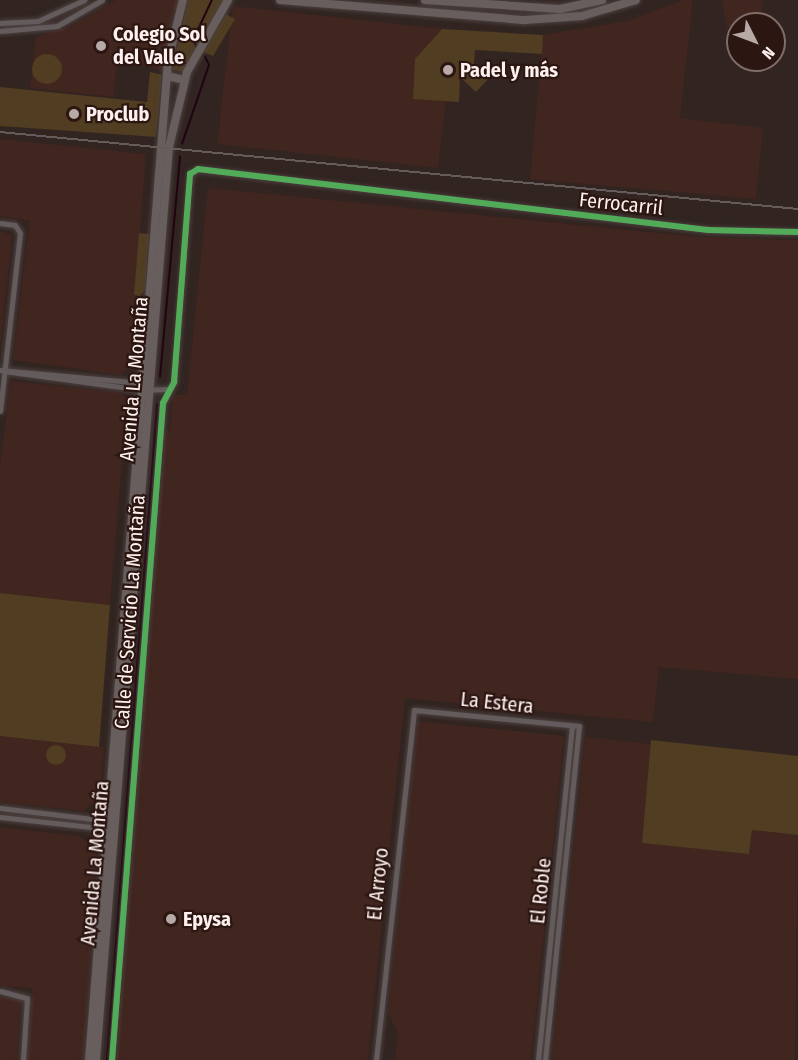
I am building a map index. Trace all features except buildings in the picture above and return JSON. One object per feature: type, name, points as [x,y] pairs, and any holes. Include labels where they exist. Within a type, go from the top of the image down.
[{"type":"main road","name":"Avenida La Montaña","points":[[89,1060],[111,825],[167,76],[183,0]]},
{"type":"main road","name":"Avenida La Montaña","points":[[145,387],[169,147],[184,80],[228,0]]},
{"type":"main road","points":[[280,0],[525,20],[582,16],[636,0]]},
{"type":"main road","points":[[425,0],[560,9],[602,0]]},
{"type":"main road","points":[[167,76],[184,80]]},
{"type":"main road","name":"Avenida La Montaña","points":[[96,1060],[107,871]]},
{"type":"street","points":[[0,23],[38,21],[84,0]]},
{"type":"street","points":[[0,32],[57,26],[102,0]]},
{"type":"street","name":"Ferrocarril","points":[[192,172],[709,230],[798,232]]},
{"type":"street","name":"Calle de Servicio La Montaña","points":[[112,1060],[163,403],[168,389],[174,382],[192,172]]},
{"type":"street","points":[[0,223],[18,228],[2,371],[0,411]]},
{"type":"street","points":[[2,371],[168,389]]},
{"type":"street","name":"La Estera","points":[[412,711],[579,726]]},
{"type":"street","name":"El Arroyo","points":[[376,1060],[412,711]]},
{"type":"street","name":"El Roble","points":[[538,1060],[572,726]]},
{"type":"street","name":"El Roble","points":[[545,1060],[579,726]]},
{"type":"street","points":[[0,808],[111,825]]},
{"type":"street","points":[[0,817],[111,825]]},
{"type":"street","points":[[0,991],[27,998],[22,1060]]},
{"type":"street","points":[[543,1006],[550,1007]]},
{"type":"shaded area","name":"Colegio Sol del Valle","points":[[116,0],[180,0],[171,19],[164,71],[118,58],[113,97],[30,88],[36,37],[71,26]]},
{"type":"shaded area","points":[[188,0],[227,0],[185,72],[172,70]]},
{"type":"shaded area","points":[[684,0],[693,0],[680,118],[763,128],[756,199],[530,179],[543,35],[627,21]]},
{"type":"shaded area","points":[[722,0],[763,0],[761,12],[726,12],[726,22]]},
{"type":"shaded area","points":[[233,6],[442,29],[415,59],[413,98],[446,100],[438,168],[217,144]]},
{"type":"shaded area","points":[[226,14],[235,19],[213,56],[203,52]]},
{"type":"shaded area","name":"Padel y más","points":[[442,29],[543,35],[542,54],[475,50],[474,64],[489,78],[476,92],[460,77],[459,102],[413,99],[415,59]]},
{"type":"shaded area","points":[[47,54],[57,59],[62,69],[57,79],[47,84],[37,79],[32,69],[37,59]]},
{"type":"shaded area","name":"Proclub","points":[[150,72],[162,75],[156,137],[0,126],[0,87],[147,102]]},
{"type":"shaded area","points":[[0,139],[146,154],[130,364],[121,375],[13,360],[30,221],[0,216]]},
{"type":"shaded area","points":[[208,188],[699,237],[798,240],[798,679],[659,667],[653,722],[405,698],[368,1060],[116,1060],[165,430],[170,431],[173,395],[187,395]]},
{"type":"shaded area","points":[[0,231],[12,235],[0,350]]},
{"type":"shaded area","points":[[139,233],[149,234],[145,290],[140,296],[134,295]]},
{"type":"shaded area","points":[[11,381],[121,393],[127,399],[110,605],[0,593],[0,465]]},
{"type":"shaded area","points":[[0,593],[110,605],[99,747],[0,736]]},
{"type":"shaded area","points":[[418,721],[564,736],[531,1060],[395,1060],[398,1033],[388,1013]]},
{"type":"shaded area","points":[[0,736],[104,747],[100,797],[83,811],[0,802]]},
{"type":"shaded area","points":[[585,737],[651,744],[642,842],[749,854],[752,830],[798,835],[795,1060],[552,1060]]},
{"type":"shaded area","points":[[651,740],[798,756],[798,835],[752,830],[749,854],[642,843]]},
{"type":"shaded area","points":[[56,745],[63,748],[66,755],[63,762],[56,765],[49,762],[46,755],[49,748]]},
{"type":"shaded area","points":[[0,827],[79,836],[97,848],[83,1060],[27,1060],[32,988],[0,986]]},
{"type":"shaded area","points":[[0,996],[21,1000],[17,1060],[0,1060]]},
{"type":"waterway","points":[[196,47],[194,38],[212,0]]},
{"type":"waterway","points":[[182,144],[209,65],[205,57]]},
{"type":"waterway","points":[[160,377],[180,157]]},
{"type":"waterway","points":[[107,1060],[157,405]]},
{"type":"railway","points":[[0,132],[798,209]]},
{"type":"cycle path","points":[[112,1060],[163,403],[174,382],[190,174],[198,169],[709,230],[798,232]]},
{"type":"place","name":"Colegio Sol del Valle","points":[[101,46]]},
{"type":"place","name":"Padel y más","points":[[448,70]]},
{"type":"place","name":"Proclub","points":[[74,114]]},
{"type":"place","name":"Epysa","points":[[171,919]]}]
